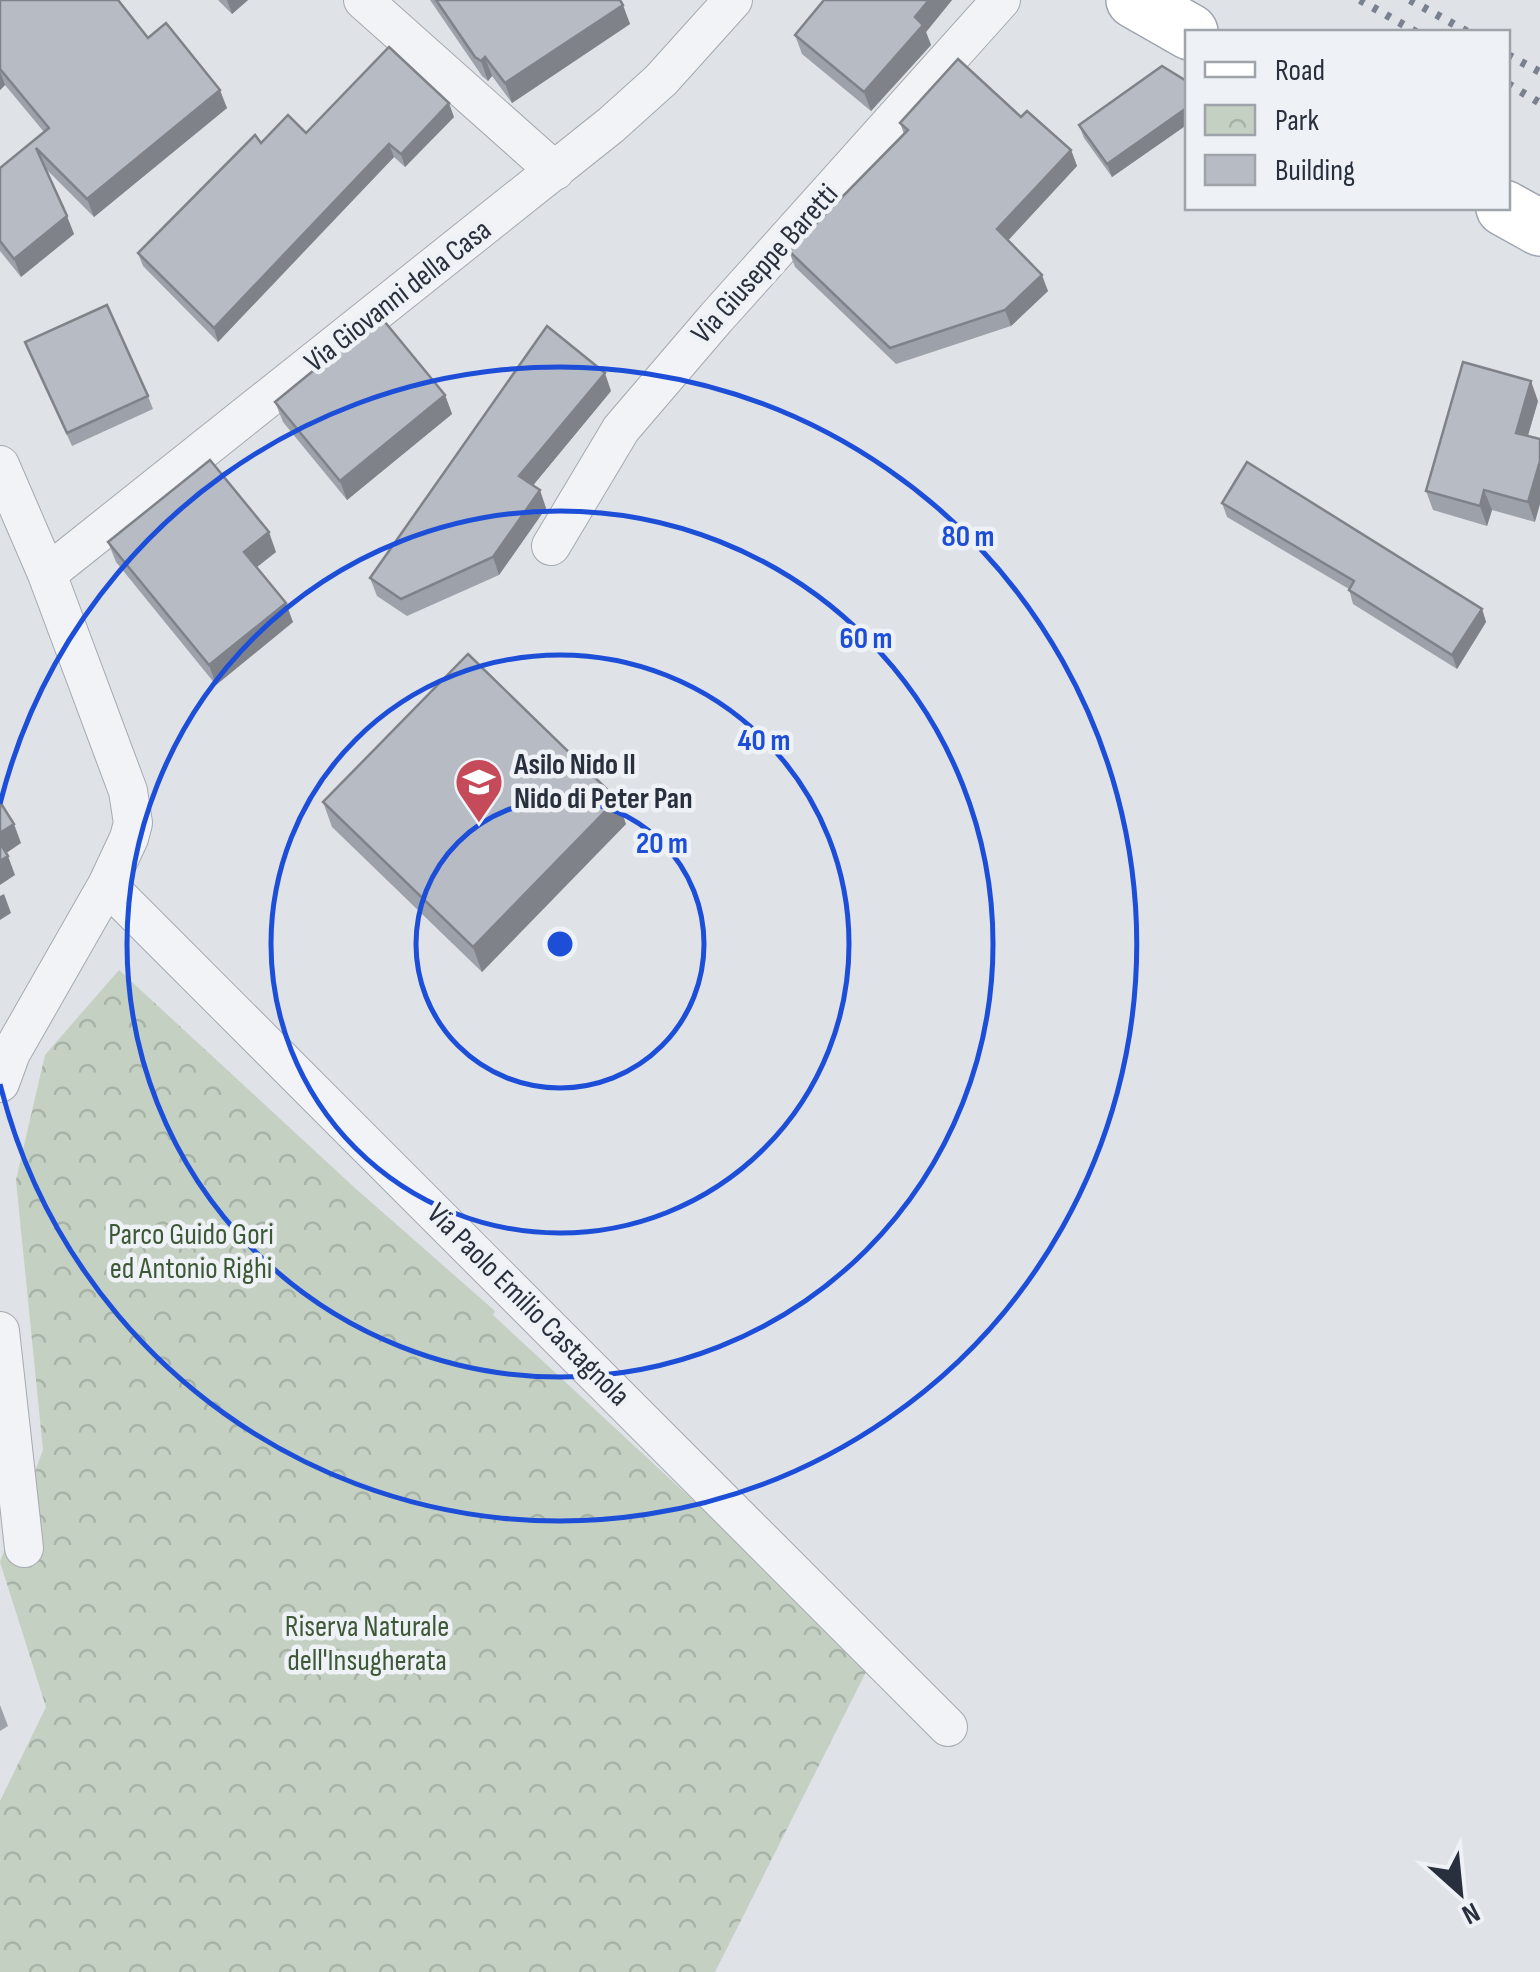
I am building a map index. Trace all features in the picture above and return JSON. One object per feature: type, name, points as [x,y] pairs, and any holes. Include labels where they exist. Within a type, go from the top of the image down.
[{"type":"main road","points":[[1134,0],[1186,30]]},
{"type":"main road","points":[[1508,210],[1540,228]]},
{"type":"street","points":[[363,0],[555,171]]},
{"type":"street","name":"Via Giovanni della Casa","points":[[47,574],[555,171],[648,92],[733,0]]},
{"type":"street","name":"Via Giuseppe Baretti","points":[[550,546],[621,429],[1001,0]]},
{"type":"street","points":[[0,465],[47,574],[128,791],[133,824],[107,885],[19,1037],[0,1082]]},
{"type":"street","name":"Via Paolo Emilio Castagnola","points":[[107,885],[948,1727]]},
{"type":"street","points":[[0,1331],[24,1548]]},
{"type":"green space","name":"Riserva Naturale dell'Insugherata","points":[[119,970],[495,1311],[493,1315],[870,1664],[715,1972],[0,1972],[0,1801],[46,1707],[0,1562],[43,1450],[16,1180],[45,1055]]},
{"type":"building","points":[[0,0],[118,0],[148,38],[166,23],[220,90],[87,199],[36,148],[67,216],[14,259],[0,241],[0,168],[49,128],[0,69]]},
{"type":"building","points":[[436,0],[620,0],[623,5],[505,83],[485,57],[481,61],[475,57]]},
{"type":"building","points":[[824,0],[929,0],[915,17],[923,25],[864,92],[795,35]]},
{"type":"building","points":[[389,47],[449,103],[401,154],[389,144],[214,328],[138,253],[255,135],[261,143],[288,115],[306,133]]},
{"type":"building","points":[[958,59],[1021,117],[1027,111],[1071,150],[997,229],[1042,275],[1005,310],[890,348],[789,251],[908,130],[900,123]]},
{"type":"building","points":[[1162,66],[1185,80],[1185,109],[1107,164],[1079,125]]},
{"type":"building","points":[[107,305],[148,396],[67,433],[25,342]]},
{"type":"building","points":[[380,316],[445,395],[340,481],[275,402]]},
{"type":"building","points":[[547,326],[605,373],[519,476],[540,490],[493,557],[401,599],[370,578]]},
{"type":"building","points":[[1463,362],[1531,381],[1516,433],[1540,439],[1540,461],[1528,502],[1484,490],[1480,506],[1426,491]]},
{"type":"building","points":[[210,460],[269,532],[244,552],[286,603],[209,665],[108,542]]},
{"type":"building","points":[[1247,462],[1482,609],[1452,655],[1349,590],[1354,581],[1222,503]]},
{"type":"building","name":"Asilo Nido Il Nido di Peter Pan","points":[[468,654],[617,799],[473,947],[323,802]]},
{"type":"building","points":[[0,802],[14,824],[0,833]]},
{"type":"building","points":[[0,843],[8,856],[0,861]]},
{"type":"railway","points":[[1360,0],[1412,30]]},
{"type":"railway","points":[[1410,0],[1464,30]]},
{"type":"railway","points":[[1510,56],[1540,72]]},
{"type":"railway","points":[[1510,85],[1540,103]]},
{"type":"place","name":"Asilo Nido Il Nido di Peter Pan","points":[[479,824]]},
{"type":"park label","name":"Parco Guido Gori ed Antonio Righi","points":[[191,1252]]}]
